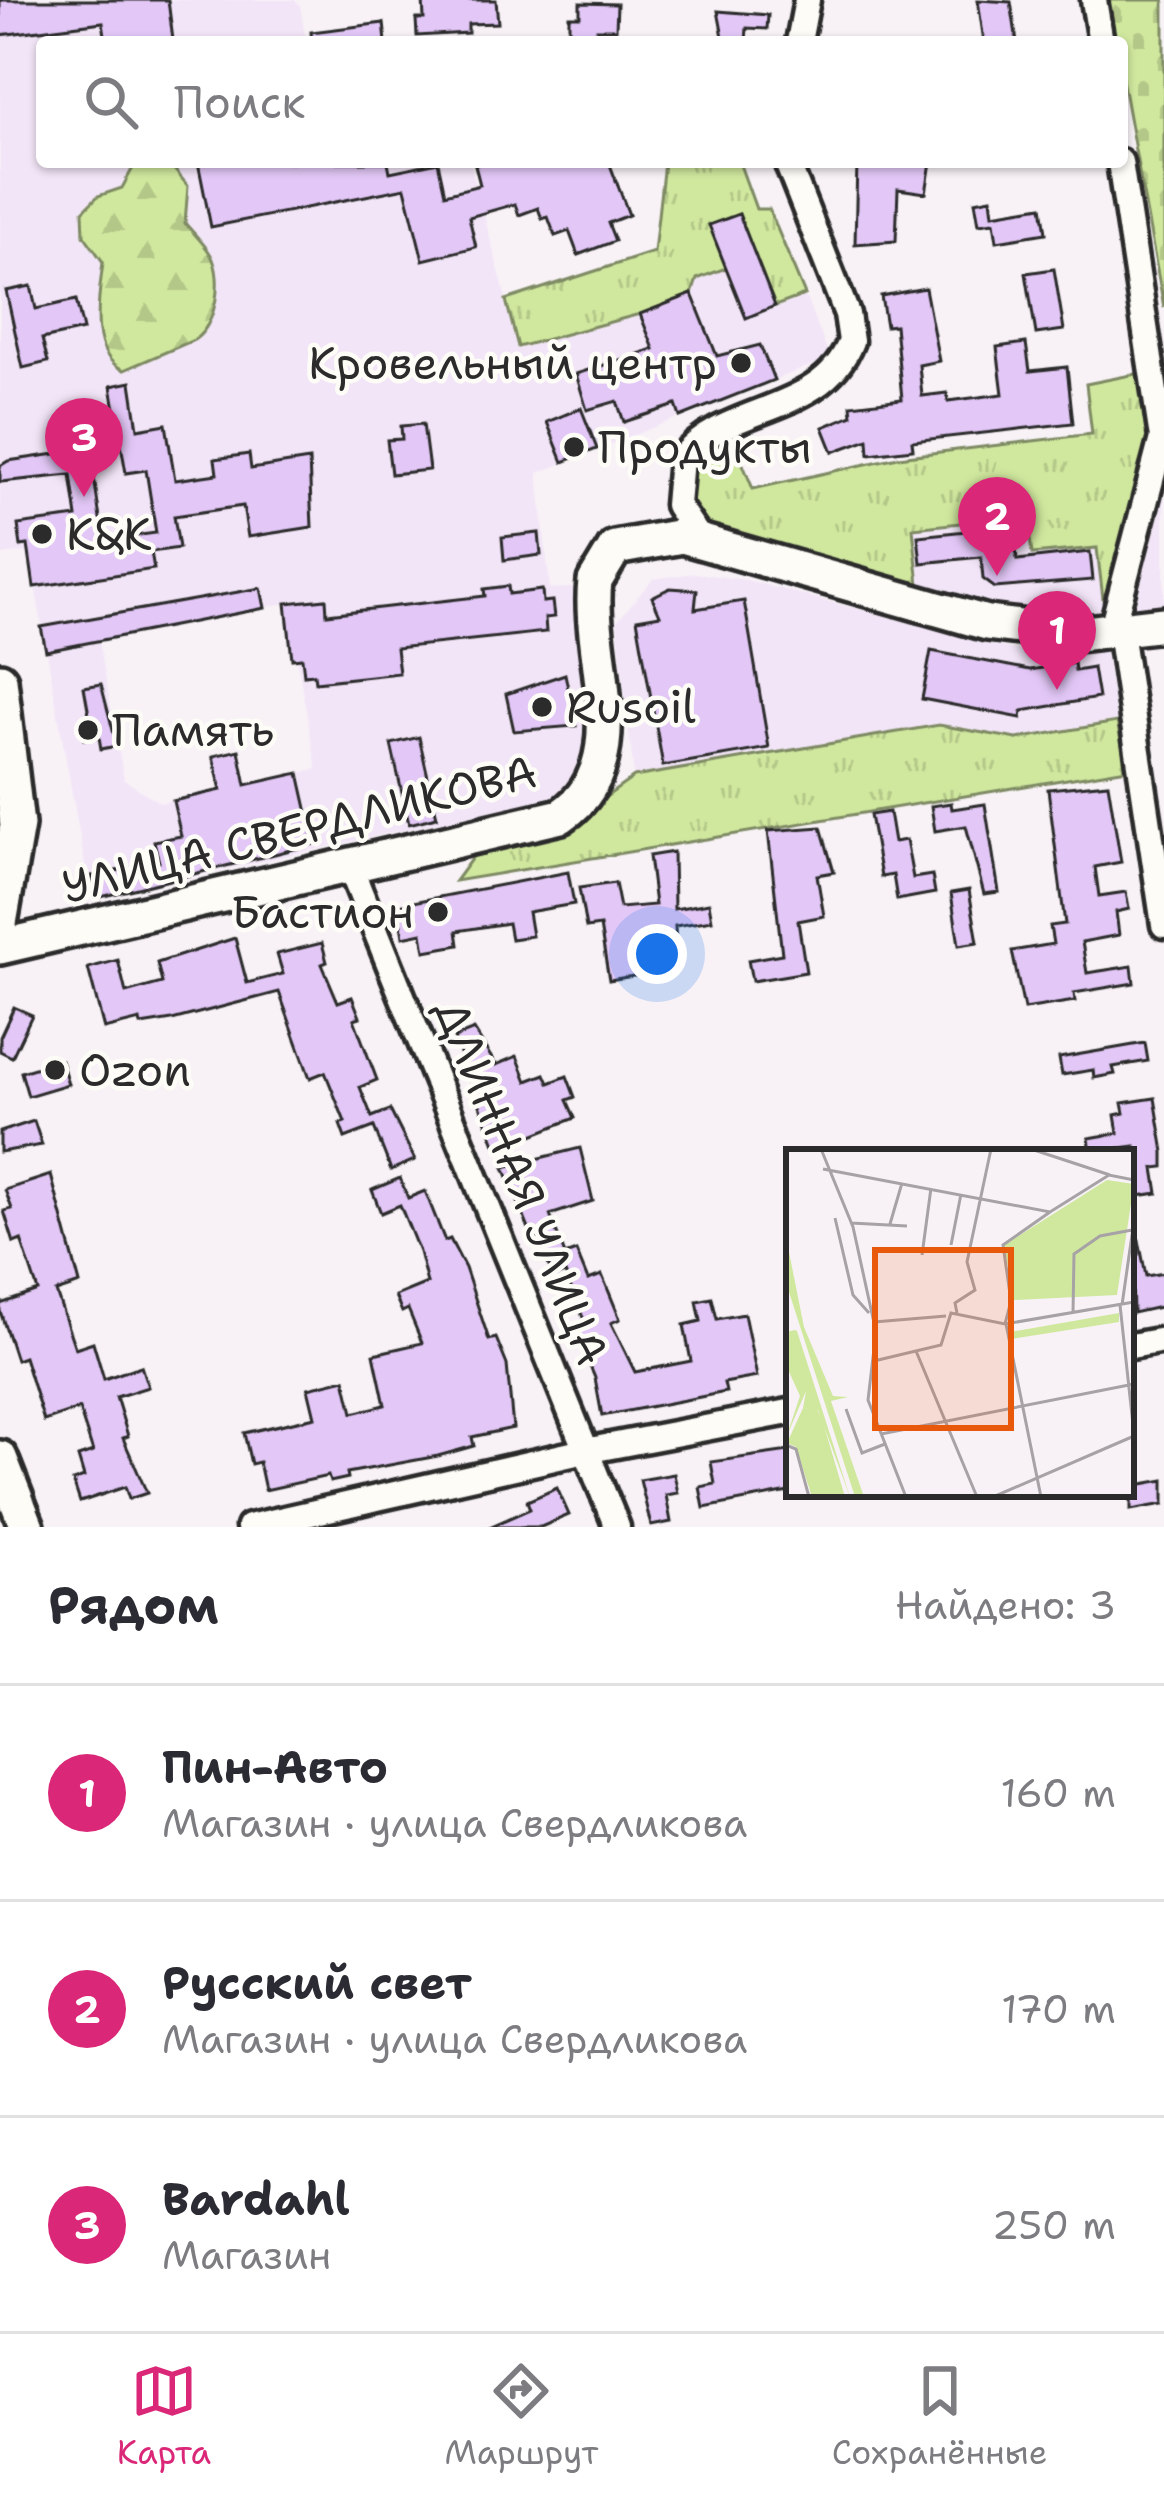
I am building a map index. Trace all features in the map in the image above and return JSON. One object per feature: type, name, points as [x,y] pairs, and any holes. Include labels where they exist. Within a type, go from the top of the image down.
[{"type":"street","points":[[800,36],[807,0]]},
{"type":"street","points":[[1094,0],[1099,36]]},
{"type":"street","points":[[700,538],[677,505],[681,459],[708,438],[821,382],[851,340],[847,314],[789,168]]},
{"type":"street","points":[[1121,168],[1162,447],[1115,632],[1164,925]]},
{"type":"street","name":"УЛИЦА СВЕРДЛИКОВА","points":[[0,947],[532,826],[576,804],[597,769],[604,740],[593,593],[600,565],[615,548],[632,542],[668,536],[700,538],[966,618],[1051,632],[1115,632],[1164,624]]},
{"type":"street","points":[[0,680],[17,825],[0,923]]},
{"type":"street","name":"ДЛИННАЯ УЛИЦА","points":[[350,867],[617,1527]]},
{"type":"street","points":[[1134,1345],[1164,1340]]},
{"type":"street","points":[[249,1527],[585,1451],[786,1413]]},
{"type":"street","points":[[0,1458],[27,1527]]},
{"type":"shaded area","points":[[0,0],[294,0],[300,5],[305,36],[36,36],[36,168],[472,168],[519,347],[726,268],[746,317],[805,295],[830,358],[538,473],[550,589],[586,587],[596,734],[572,793],[91,899],[29,552],[0,555]],"holes":[[[286,603],[317,769],[161,803],[124,780],[99,641]]]},
{"type":"shaded area","points":[[1164,458],[1164,613],[1119,619]]},
{"type":"shaded area","points":[[1028,516],[1097,547],[1106,624],[1082,626],[920,594],[913,528]]},
{"type":"shaded area","points":[[695,573],[746,580],[1033,655],[1104,643],[1117,722],[1017,739],[939,725],[634,777],[617,621],[653,579]]},
{"type":"green space","points":[[1108,0],[1164,0],[1164,308],[1128,112],[1128,36],[1114,36]]},
{"type":"green space","points":[[133,168],[173,168],[188,186],[185,223],[208,251],[217,276],[216,301],[202,333],[124,370],[104,351],[100,337],[103,262],[84,235],[83,211],[98,196],[122,188]]},
{"type":"green space","points":[[663,168],[741,168],[756,209],[769,209],[805,295],[775,306],[739,214],[710,226],[726,268],[697,279],[692,294],[640,314],[518,347],[506,300],[654,252]]},
{"type":"green space","points":[[1141,373],[1155,433],[1104,607],[1097,548],[1032,554],[1027,516],[913,528],[920,594],[708,527],[693,510],[690,477],[709,454],[736,447],[753,489],[898,457],[1092,434],[1086,384]]},
{"type":"green space","points":[[1117,722],[1127,769],[455,881],[474,855],[558,831],[634,777],[939,725],[1017,739]]},
{"type":"building","points":[[0,0],[168,0],[172,36],[105,36],[103,22],[0,35]]},
{"type":"building","points":[[423,0],[496,0],[498,23],[468,24],[468,33],[417,36],[416,19],[424,19]]},
{"type":"building","points":[[978,0],[1011,2],[1016,36],[983,36]]},
{"type":"building","points":[[580,3],[617,4],[616,29],[597,29],[597,36],[569,36],[569,16],[580,16]]},
{"type":"building","points":[[718,11],[768,15],[767,29],[747,28],[746,36],[723,36]]},
{"type":"building","points":[[384,23],[385,36],[311,36],[311,32]]},
{"type":"building","points":[[199,168],[389,168],[390,172],[439,168],[445,194],[480,185],[476,168],[611,168],[629,215],[608,223],[615,241],[578,255],[569,231],[555,236],[548,217],[542,219],[538,208],[519,215],[515,204],[469,217],[476,247],[423,260],[405,188],[211,227]]},
{"type":"building","points":[[857,168],[930,168],[926,193],[898,189],[896,241],[855,244]]},
{"type":"building","points":[[991,198],[993,214],[1042,206],[1046,233],[997,241],[994,222],[979,224],[975,201]]},
{"type":"building","points":[[739,214],[775,306],[746,318],[709,225]]},
{"type":"building","points":[[1054,269],[1064,330],[1036,334],[1026,273]]},
{"type":"building","points":[[31,286],[36,309],[76,300],[83,330],[42,339],[48,362],[23,368],[6,291]]},
{"type":"building","points":[[925,288],[939,361],[919,365],[922,396],[947,393],[948,401],[1003,394],[997,347],[1026,343],[1030,371],[1067,367],[1073,423],[912,441],[913,449],[869,454],[868,439],[833,452],[823,427],[852,415],[851,405],[902,399],[895,325],[886,326],[881,296]]},
{"type":"building","points":[[692,294],[717,356],[760,345],[774,380],[680,417],[676,405],[624,422],[617,401],[587,410],[576,374],[654,349],[640,314]]},
{"type":"building","points":[[131,382],[138,429],[166,424],[175,480],[217,474],[215,459],[249,454],[251,469],[309,460],[312,527],[248,537],[243,506],[174,516],[179,548],[151,552],[154,569],[34,587],[28,545],[21,546],[18,525],[77,517],[71,475],[0,482],[0,466],[8,461],[90,449],[103,540],[156,533],[146,470],[126,473],[111,386]]},
{"type":"building","points":[[581,408],[597,449],[563,462],[547,422]]},
{"type":"building","points":[[423,424],[429,470],[391,474],[387,440],[402,439],[401,426]]},
{"type":"building","points":[[976,530],[976,538],[1015,534],[1017,560],[1090,552],[1093,580],[995,588],[983,579],[981,557],[921,563],[918,536]]},
{"type":"building","points":[[539,533],[541,555],[504,560],[502,537]]},
{"type":"building","points":[[508,586],[509,594],[542,590],[543,602],[552,601],[554,617],[545,618],[546,632],[396,648],[399,673],[315,682],[314,674],[304,675],[302,658],[292,659],[286,603],[326,599],[327,614],[485,596],[484,589]]},
{"type":"building","points":[[261,588],[265,608],[46,651],[41,627]]},
{"type":"building","points":[[670,588],[697,590],[695,609],[744,601],[769,748],[663,766],[637,619],[660,615],[652,597]]},
{"type":"building","points":[[931,651],[1030,670],[1074,663],[1075,671],[1093,668],[1098,698],[1022,711],[1021,718],[922,699]]},
{"type":"building","points":[[565,674],[576,726],[514,731],[506,694]]},
{"type":"building","points":[[101,684],[117,746],[101,749],[99,737],[84,739],[81,722],[90,720],[84,687]]},
{"type":"building","points":[[419,737],[437,817],[409,824],[391,744]]},
{"type":"building","points":[[239,750],[246,785],[299,773],[315,844],[97,898],[92,876],[159,862],[154,841],[181,836],[173,801],[221,790],[213,756]]},
{"type":"building","points":[[1108,783],[1121,862],[1095,867],[1099,896],[1126,892],[1129,909],[1116,912],[1119,935],[1082,942],[1087,973],[1132,966],[1134,983],[1074,993],[1075,1001],[1024,1009],[1012,951],[1053,944],[1050,926],[1065,924],[1048,789]]},
{"type":"building","points":[[951,803],[952,809],[985,804],[999,892],[984,894],[966,826],[935,831],[931,806]]},
{"type":"building","points":[[889,812],[894,842],[906,840],[913,878],[932,875],[935,893],[897,900],[893,875],[881,877],[870,815]]},
{"type":"building","points":[[821,827],[834,872],[817,875],[824,916],[798,921],[806,972],[752,981],[748,960],[782,954],[768,831]]},
{"type":"building","points":[[673,852],[674,909],[709,903],[712,920],[675,926],[676,943],[635,946],[640,975],[609,980],[600,926],[586,928],[579,888],[615,883],[620,908],[655,905],[649,856]]},
{"type":"building","points":[[568,872],[574,904],[528,912],[532,936],[511,939],[508,923],[457,931],[459,945],[425,951],[422,933],[403,937],[398,905]]},
{"type":"building","points":[[969,890],[978,942],[959,945],[951,893]]},
{"type":"building","points":[[235,938],[247,983],[283,974],[277,954],[322,943],[327,962],[322,964],[338,1002],[352,997],[360,1017],[354,1019],[377,1080],[360,1087],[372,1117],[390,1110],[415,1160],[391,1170],[374,1127],[345,1138],[340,1124],[345,1122],[325,1072],[310,1078],[279,992],[172,1020],[141,1025],[140,1020],[104,1029],[88,968],[118,960],[126,993],[162,983],[157,963]]},
{"type":"building","points":[[14,1007],[32,1015],[12,1057],[0,1051],[0,1037]]},
{"type":"building","points":[[474,1030],[496,1065],[517,1056],[527,1081],[545,1074],[549,1083],[567,1076],[575,1097],[567,1100],[575,1118],[497,1149],[454,1038]]},
{"type":"building","points":[[1145,1043],[1148,1061],[1113,1067],[1115,1074],[1094,1078],[1093,1070],[1062,1075],[1059,1058]]},
{"type":"building","points":[[61,1060],[68,1084],[28,1096],[21,1072]]},
{"type":"building","points":[[1155,1098],[1164,1152],[1164,1167],[1154,1168],[1158,1193],[1134,1197],[1134,1178],[1140,1177],[1135,1146],[1091,1149],[1089,1138],[1118,1133],[1115,1115],[1124,1113],[1122,1103]]},
{"type":"building","points":[[34,1121],[42,1145],[0,1152],[0,1132]]},
{"type":"building","points":[[580,1148],[593,1201],[550,1215],[565,1255],[576,1251],[588,1280],[602,1275],[620,1319],[611,1323],[635,1372],[691,1361],[684,1325],[701,1321],[697,1301],[712,1298],[717,1319],[744,1314],[757,1377],[724,1383],[726,1392],[602,1416],[595,1378],[574,1329],[586,1325],[565,1273],[553,1277],[538,1237],[533,1239],[504,1167]]},
{"type":"building","points":[[51,1175],[80,1284],[56,1292],[75,1348],[93,1342],[104,1379],[141,1366],[148,1387],[116,1397],[128,1436],[123,1438],[147,1493],[129,1499],[125,1487],[80,1502],[73,1481],[84,1477],[78,1457],[93,1452],[79,1409],[44,1421],[24,1357],[16,1360],[0,1311],[0,1304],[38,1291],[21,1240],[14,1243],[4,1211],[12,1209],[5,1190]]},
{"type":"building","points":[[400,1178],[408,1198],[425,1191],[445,1241],[450,1239],[465,1268],[489,1340],[496,1338],[507,1365],[513,1428],[472,1437],[474,1446],[438,1456],[347,1473],[348,1478],[330,1482],[328,1476],[265,1490],[259,1462],[251,1464],[244,1433],[315,1417],[308,1388],[345,1379],[353,1413],[385,1405],[374,1354],[422,1343],[408,1309],[402,1312],[395,1296],[427,1283],[419,1252],[400,1205],[381,1213],[372,1190]]},
{"type":"building","points":[[1134,1240],[1139,1240],[1146,1276],[1164,1273],[1164,1306],[1134,1313]]},
{"type":"building","points":[[786,1451],[786,1493],[704,1508],[700,1487],[715,1484],[711,1462]]},
{"type":"building","points":[[674,1474],[678,1493],[666,1495],[671,1522],[651,1526],[640,1480]]},
{"type":"building","points":[[1164,1480],[1164,1504],[1131,1510],[1134,1485]]},
{"type":"building","points":[[557,1488],[569,1515],[541,1527],[489,1527],[530,1509],[527,1501]]},
{"type":"place","name":"Кровельный центр","points":[[741,363]]},
{"type":"place","name":"Продукты","points":[[574,447]]},
{"type":"place","name":"Bardahl","points":[[84,497]]},
{"type":"place","name":"K&K","points":[[42,534]]},
{"type":"place","name":"Русский свет","points":[[997,576]]},
{"type":"place","name":"Пин-Авто","points":[[1057,690]]},
{"type":"place","name":"Rusoil","points":[[542,707]]},
{"type":"place","name":"Память","points":[[88,730]]},
{"type":"place","name":"Бастион","points":[[438,912]]},
{"type":"place","name":"Ozon","points":[[55,1070]]}]
